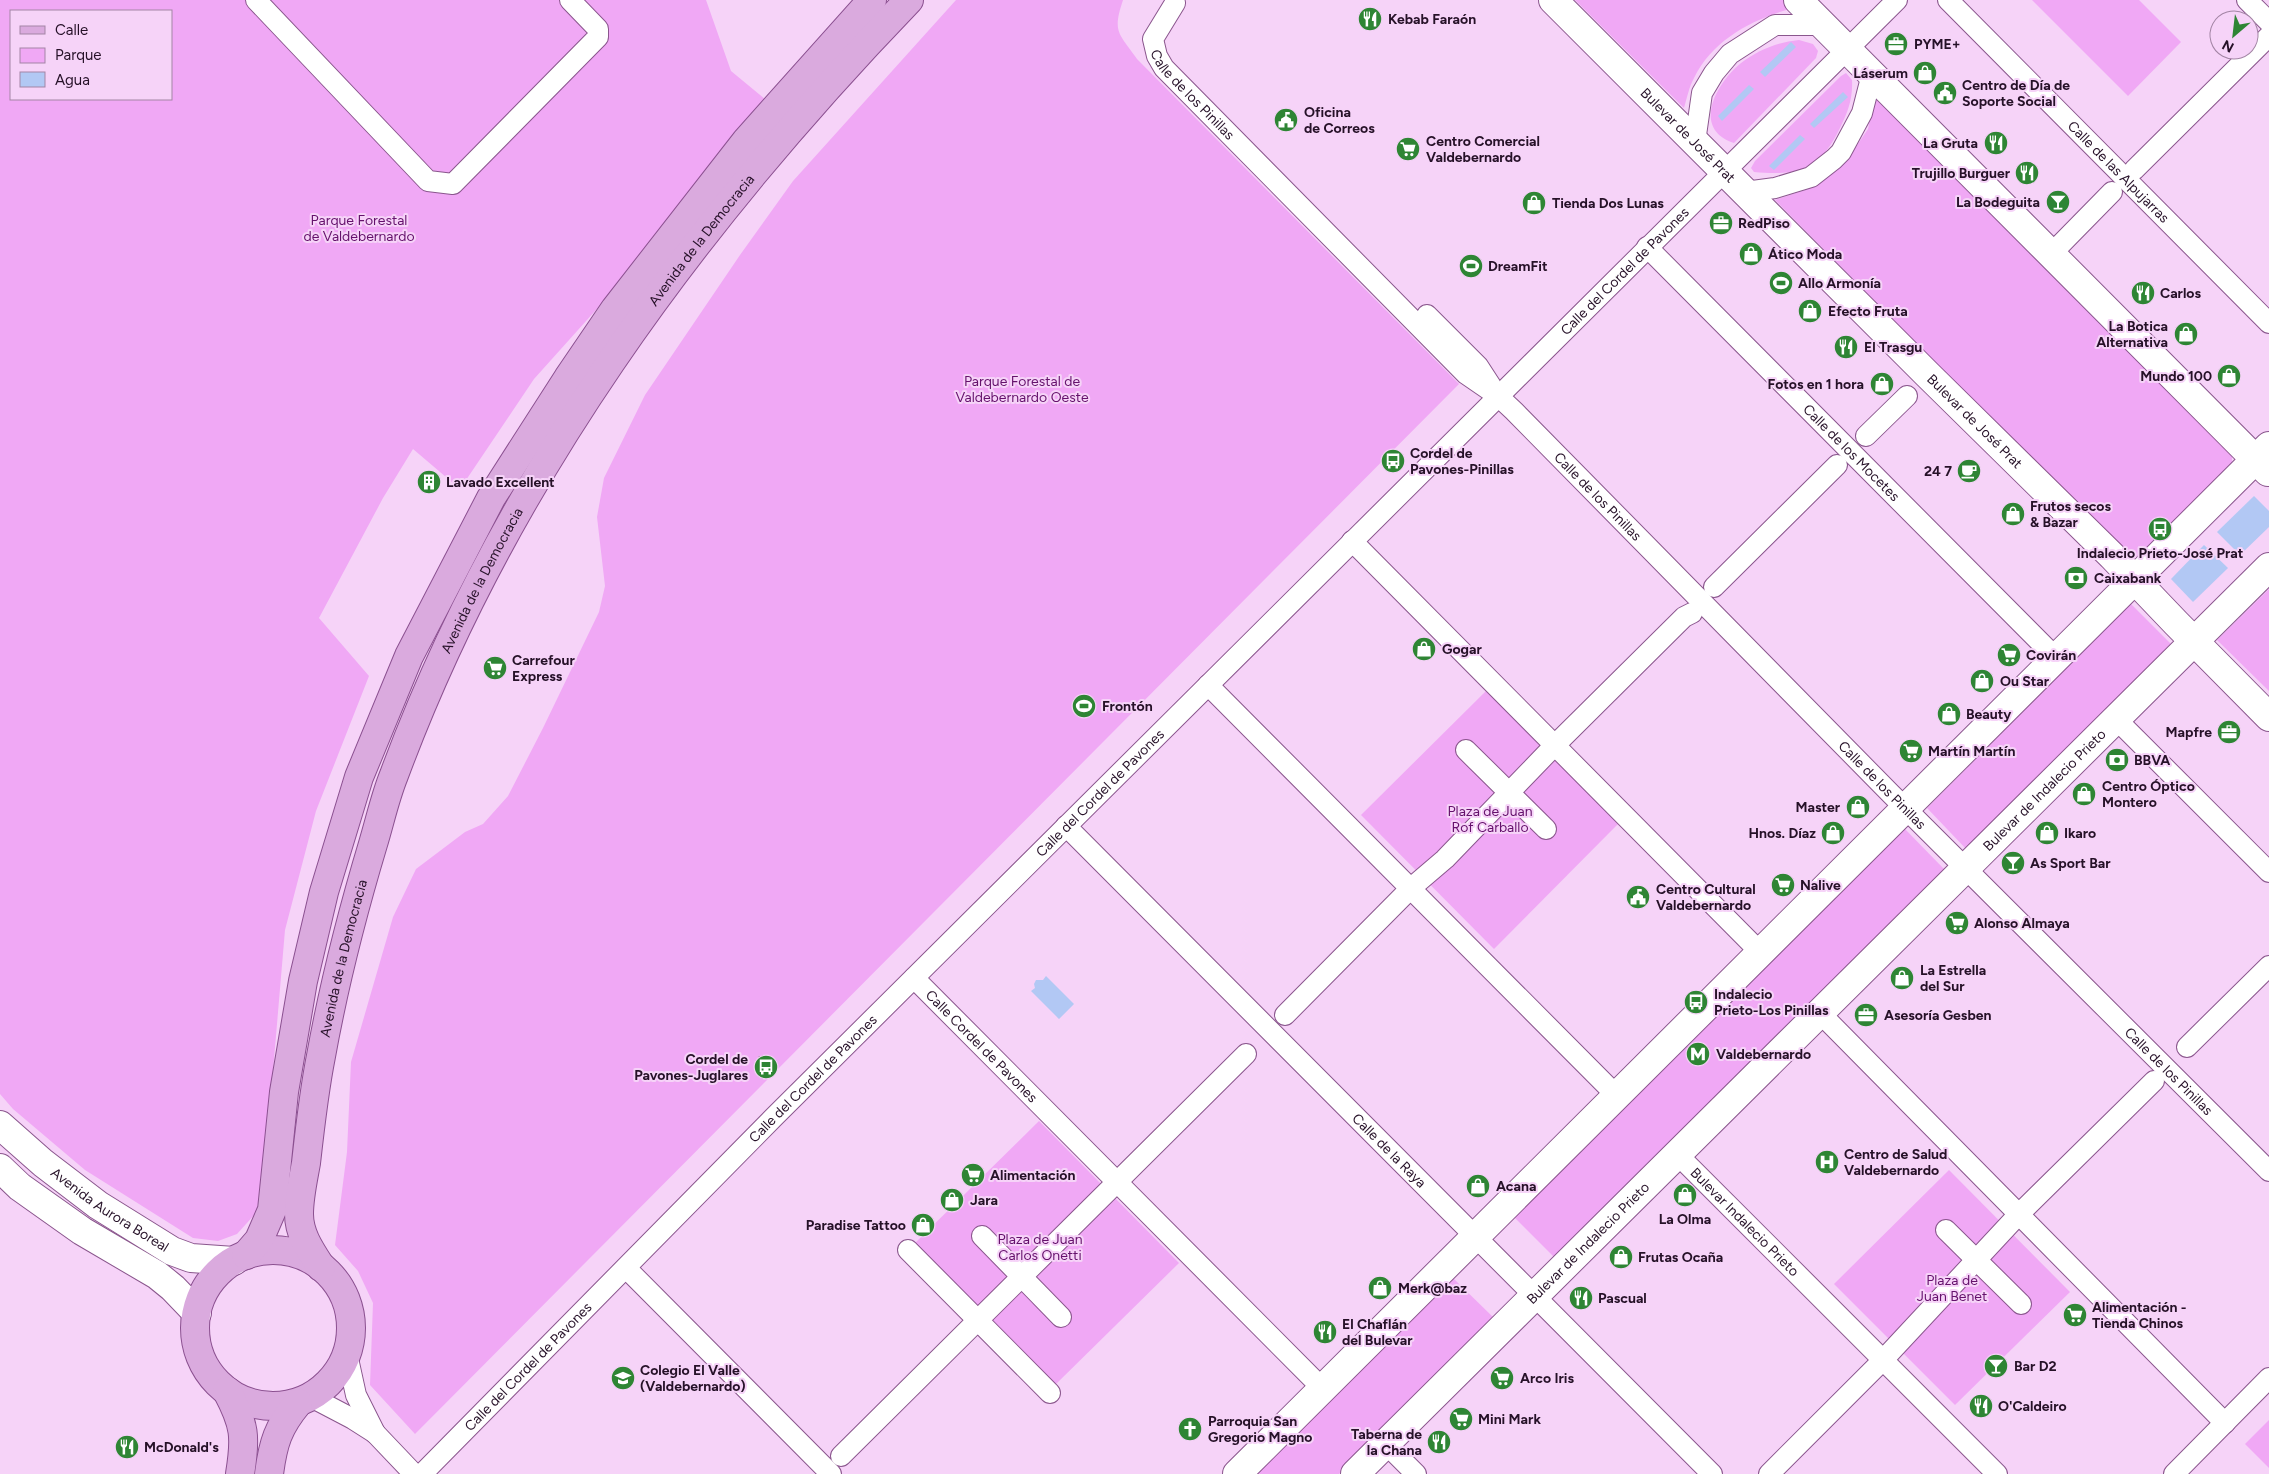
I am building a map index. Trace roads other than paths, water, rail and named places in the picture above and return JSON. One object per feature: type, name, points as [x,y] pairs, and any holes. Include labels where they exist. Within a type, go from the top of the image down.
[{"type":"main road","name":"Avenida de la Democracia","points":[[240,1258],[259,1240],[272,1210],[285,1083],[303,981],[324,892],[359,778],[409,656],[491,498],[615,309],[740,148],[872,0]]},
{"type":"main road","name":"Avenida de la Democracia","points":[[321,1267],[307,1245],[299,1213],[315,1087],[335,980],[392,778],[436,670],[516,510],[592,388],[661,292],[766,158],[871,39],[909,0]]},
{"type":"main road","points":[[269,1474],[273,1446],[279,1430],[304,1400],[334,1378],[347,1354],[351,1328],[348,1305],[337,1284],[321,1267],[298,1254],[272,1250],[240,1258],[217,1274],[208,1284],[197,1312],[195,1335],[200,1357],[211,1376],[227,1391],[238,1398],[261,1406],[284,1406],[304,1400]]},
{"type":"main road","points":[[227,1391],[236,1408],[243,1430],[245,1443],[240,1474]]},
{"type":"street","points":[[256,0],[428,181],[441,188],[453,184],[602,37],[598,29],[570,0]]},
{"type":"street","name":"Bulevar de José Prat","points":[[1553,0],[2136,580],[2269,717]]},
{"type":"street","points":[[1237,1474],[2056,658],[2264,460],[1798,0]]},
{"type":"street","name":"Calle del Cordel de Pavones","points":[[422,1474],[1066,826],[1897,0]]},
{"type":"street","name":"Calle de las Alpujarras","points":[[1948,0],[2269,323]]},
{"type":"street","points":[[2247,0],[2269,22]]},
{"type":"street","name":"Calle de los Pinillas","points":[[1498,396],[1478,366],[1172,58],[1166,44],[1174,3],[1152,39],[1164,68],[1466,374],[1498,396],[2269,1171]]},
{"type":"street","points":[[1695,142],[1702,93],[1714,73],[1730,54],[1775,25],[1822,25]]},
{"type":"street","points":[[2134,170],[2269,36]]},
{"type":"street","points":[[1745,192],[1775,188],[1811,177],[1834,159],[1841,152],[1862,113],[1872,74]]},
{"type":"street","points":[[2059,246],[2112,192]]},
{"type":"street","name":"Calle de los Mocetes","points":[[1647,247],[2056,658]]},
{"type":"street","points":[[1866,436],[1907,396]]},
{"type":"street","points":[[1714,587],[1838,465]]},
{"type":"street","points":[[1352,541],[1760,953]]},
{"type":"street","name":"Bulevar de Indalecio Prieto","points":[[1355,1474],[1966,867],[1983,853],[2269,567]]},
{"type":"street","points":[[1285,1015],[1411,888],[1445,859],[1510,794],[1555,745],[1684,617],[1692,613]]},
{"type":"street","points":[[1208,685],[1617,1096]]},
{"type":"street","points":[[2116,718],[2269,872]]},
{"type":"street","points":[[1466,750],[1546,829]]},
{"type":"street","name":"Calle de la Raya","points":[[1066,826],[1712,1474]]},
{"type":"street","points":[[2187,1047],[2269,966]]},
{"type":"street","name":"Calle Cordel de Pavones","points":[[914,978],[1323,1389]]},
{"type":"street","points":[[1820,1013],[2225,1423]]},
{"type":"street","points":[[841,1456],[1246,1054]]},
{"type":"street","points":[[1769,1474],[1883,1360],[2019,1214],[2154,1081]]},
{"type":"street","name":"Avenida Aurora Boreal","points":[[0,1125],[42,1163],[98,1205],[172,1252],[191,1258],[240,1258]]},
{"type":"street","name":"Bulevar Indalecio Prieto","points":[[1678,1154],[1883,1360]]},
{"type":"street","points":[[0,1168],[20,1187],[82,1231],[157,1276],[173,1288],[197,1312]]},
{"type":"street","points":[[1946,1230],[2021,1304]]},
{"type":"street","points":[[982,1236],[1061,1317]]},
{"type":"street","points":[[908,1250],[1050,1392]]},
{"type":"street","points":[[626,1268],[831,1474]]},
{"type":"street","points":[[347,1354],[356,1395],[375,1433]]},
{"type":"street","points":[[1883,1360],[1997,1474]]},
{"type":"street","points":[[2174,1474],[2269,1378]]},
{"type":"street","points":[[304,1400],[353,1419],[375,1433],[414,1474]]},
{"type":"street","points":[[1386,1443],[1416,1474]]},
{"type":"water","points":[[1791,42],[1796,47],[1765,77],[1760,72]]},
{"type":"water","points":[[1749,85],[1754,89],[1722,121],[1718,116]]},
{"type":"water","points":[[1843,92],[1848,97],[1814,128],[1810,124]]},
{"type":"water","points":[[1800,135],[1805,139],[1774,170],[1769,166]]},
{"type":"water","points":[[2254,496],[2269,511],[2269,527],[2240,555],[2217,532]]},
{"type":"water","points":[[2204,545],[2228,568],[2193,602],[2171,579]]},
{"type":"water","points":[[1046,976],[1074,1004],[1059,1019],[1031,991],[1035,988],[1036,980],[1043,980]]},
{"type":"place","name":"Kebab Faraón","points":[[1370,19]]},
{"type":"place","name":"PYME+","points":[[1896,44]]},
{"type":"place","name":"Láserum","points":[[1925,73]]},
{"type":"place","name":"Centro de Día de Soporte Social","points":[[1945,93]]},
{"type":"place","name":"Oficina de Correos","points":[[1286,120]]},
{"type":"place","name":"La Gruta","points":[[1996,143]]},
{"type":"place","name":"Centro Comercial Valdebernardo","points":[[1408,149]]},
{"type":"place","name":"Trujillo Burguer","points":[[2027,173]]},
{"type":"place","name":"La Bodeguita","points":[[2058,202]]},
{"type":"place","name":"Tienda Dos Lunas","points":[[1534,203]]},
{"type":"place","name":"RedPiso","points":[[1721,223]]},
{"type":"place","name":"Ático Moda","points":[[1751,254]]},
{"type":"place","name":"DreamFit","points":[[1471,266]]},
{"type":"place","name":"Allo Armonía","points":[[1781,283]]},
{"type":"place","name":"Carlos","points":[[2143,293]]},
{"type":"place","name":"Efecto Fruta","points":[[1810,311]]},
{"type":"place","name":"La Botica Alternativa","points":[[2186,334]]},
{"type":"place","name":"El Trasgu","points":[[1846,347]]},
{"type":"place","name":"Mundo 100","points":[[2229,376]]},
{"type":"place","name":"Fotos en 1 hora","points":[[1882,384]]},
{"type":"place","name":"Cordel de Pavones-Pinillas","points":[[1393,461]]},
{"type":"place","name":"24 7","points":[[1969,471]]},
{"type":"place","name":"Lavado Excellent","points":[[429,482]]},
{"type":"place","name":"Frutos secos & Bazar","points":[[2013,514]]},
{"type":"place","name":"Indalecio Prieto-José Prat","points":[[2160,529]]},
{"type":"place","name":"Caixabank","points":[[2076,578]]},
{"type":"place","name":"Gogar","points":[[1424,649]]},
{"type":"place","name":"Covirán","points":[[2009,655]]},
{"type":"place","name":"Carrefour Express","points":[[495,668]]},
{"type":"place","name":"Ou Star","points":[[1982,681]]},
{"type":"place","name":"Frontón","points":[[1084,706]]},
{"type":"place","name":"Beauty","points":[[1949,714]]},
{"type":"place","name":"Mapfre","points":[[2229,732]]},
{"type":"place","name":"Martín Martín","points":[[1911,751]]},
{"type":"place","name":"BBVA","points":[[2117,760]]},
{"type":"place","name":"Centro Óptico Montero","points":[[2084,794]]},
{"type":"place","name":"Master","points":[[1858,807]]},
{"type":"place","name":"Hnos. Díaz","points":[[1833,833]]},
{"type":"place","name":"Ikaro","points":[[2047,833]]},
{"type":"place","name":"As Sport Bar","points":[[2013,863]]},
{"type":"place","name":"Nalive","points":[[1783,885]]},
{"type":"place","name":"Centro Cultural Valdebernardo","points":[[1638,897]]},
{"type":"place","name":"Alonso Almaya","points":[[1957,923]]},
{"type":"place","name":"La Estrella del Sur","points":[[1902,978]]},
{"type":"place","name":"Indalecio Prieto-Los Pinillas","points":[[1696,1002]]},
{"type":"place","name":"Asesoría Gesben","points":[[1866,1015]]},
{"type":"place","name":"Valdebernardo","points":[[1698,1054]]},
{"type":"place","name":"Cordel de Pavones-Juglares","points":[[766,1067]]},
{"type":"place","name":"Centro de Salud Valdebernardo","points":[[1827,1162]]},
{"type":"place","name":"Alimentación","points":[[973,1175]]},
{"type":"place","name":"Acana","points":[[1478,1186]]},
{"type":"place","name":"La Olma","points":[[1685,1195]]},
{"type":"place","name":"Jara","points":[[952,1200]]},
{"type":"place","name":"Paradise Tattoo","points":[[923,1225]]},
{"type":"place","name":"Frutas Ocaña","points":[[1621,1257]]},
{"type":"place","name":"Merk@baz","points":[[1380,1288]]},
{"type":"place","name":"Pascual","points":[[1581,1298]]},
{"type":"place","name":"Alimentación - Tienda Chinos","points":[[2075,1315]]},
{"type":"place","name":"El Chaflán del Bulevar","points":[[1325,1332]]},
{"type":"place","name":"Bar D2","points":[[1996,1366]]},
{"type":"place","name":"Colegio El Valle (Valdebernardo)","points":[[623,1378]]},
{"type":"place","name":"Arco Iris","points":[[1502,1378]]},
{"type":"place","name":"O'Caldeiro","points":[[1981,1406]]},
{"type":"place","name":"Mini Mark","points":[[1461,1419]]},
{"type":"place","name":"Parroquia San Gregorio Magno","points":[[1190,1429]]},
{"type":"place","name":"Taberna de la Chana","points":[[1439,1442]]},
{"type":"place","name":"McDonald's","points":[[127,1447]]},
{"type":"park label","name":"Parque Forestal de Valdebernardo","points":[[359,228]]},
{"type":"park label","name":"Parque Forestal de Valdebernardo Oeste","points":[[1022,390]]},
{"type":"park label","name":"Plaza de Juan Rof Carballo","points":[[1490,820]]},
{"type":"park label","name":"Plaza de Juan Carlos Onetti","points":[[1040,1248]]},
{"type":"park label","name":"Plaza de Juan Benet","points":[[1952,1288]]}]
